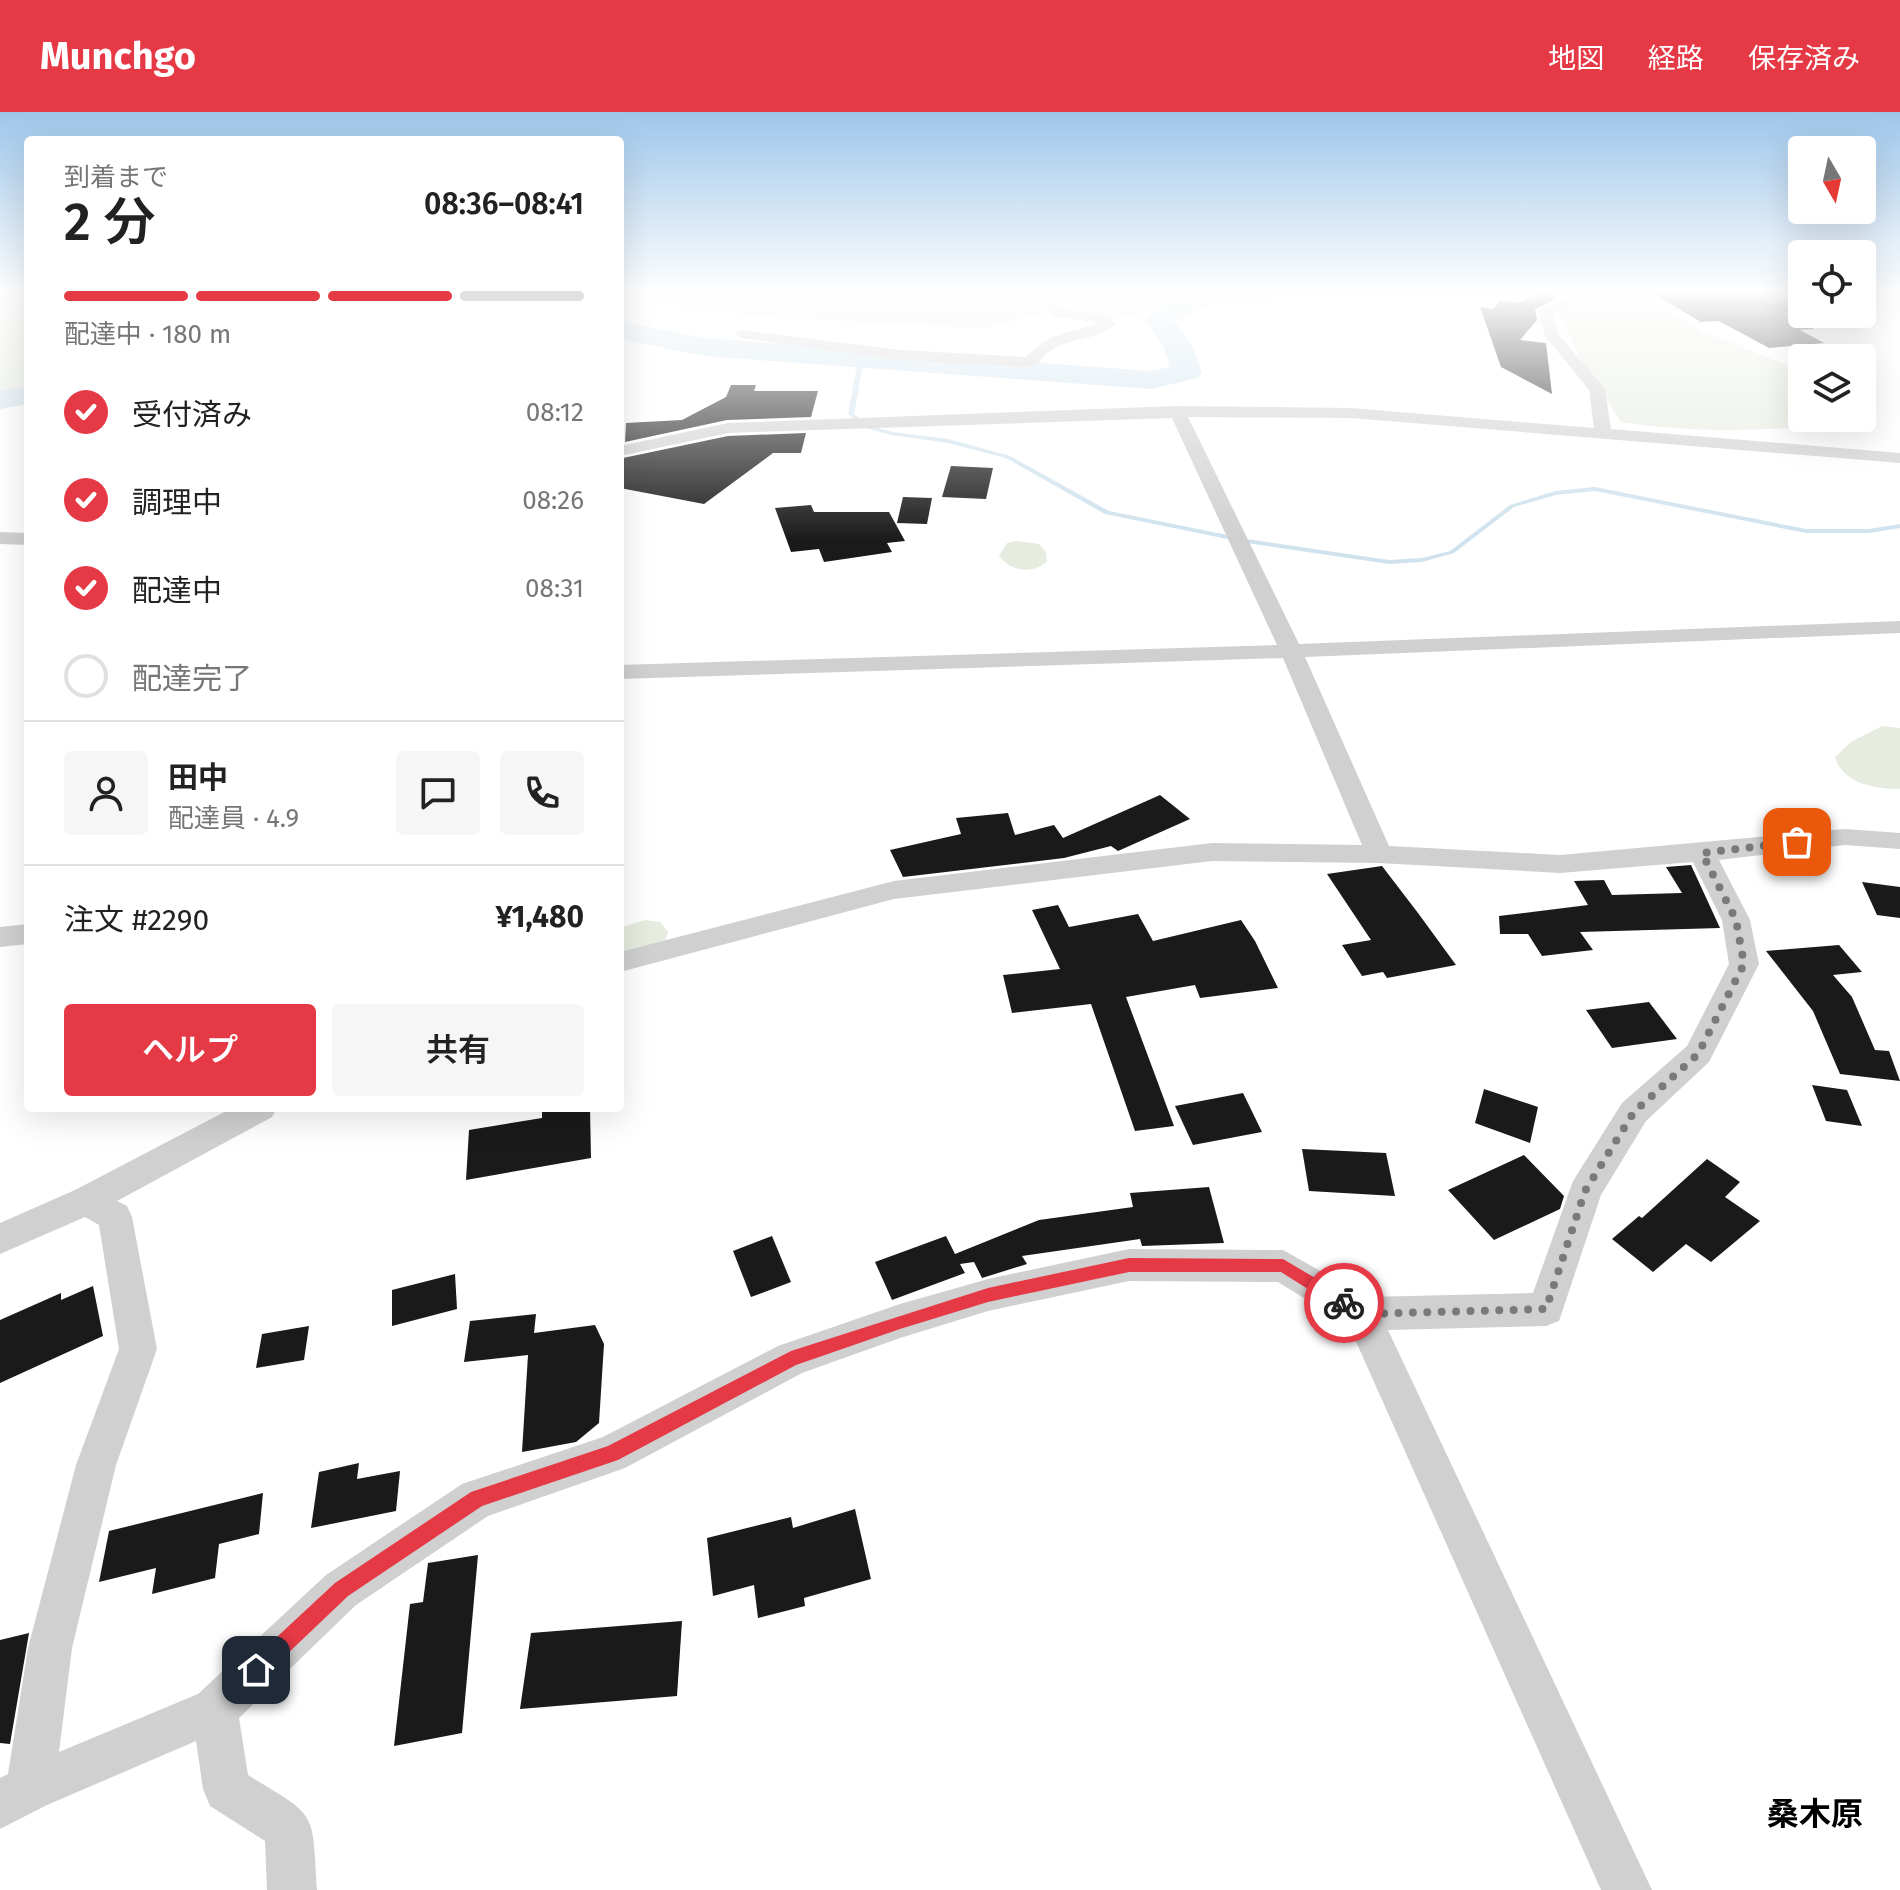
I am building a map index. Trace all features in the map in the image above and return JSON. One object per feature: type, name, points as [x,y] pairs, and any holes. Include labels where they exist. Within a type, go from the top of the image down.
[{"type":"street","points":[[1585,375],[1597,389],[1603,433]]},
{"type":"street","points":[[1177,411],[1291,651],[1379,854]]},
{"type":"street","points":[[624,450],[728,428],[1177,411],[1351,413],[1900,458]]},
{"type":"street","points":[[0,538],[24,539]]},
{"type":"street","points":[[624,672],[1291,651],[1900,627]]},
{"type":"street","points":[[624,961],[894,890],[1212,852],[1379,854],[1560,864],[1702,853],[1845,837],[1900,841]]},
{"type":"street","points":[[15,1796],[214,1710],[341,1590],[477,1499],[611,1454],[791,1359],[859,1335],[988,1295],[1129,1265],[1283,1266],[1362,1314],[1546,1309],[1585,1191],[1634,1112],[1698,1054],[1744,964],[1736,920],[1702,853]]},
{"type":"street","points":[[0,937],[24,934]]},
{"type":"street","points":[[0,1239],[87,1200],[247,1112]]},
{"type":"street","points":[[15,1796],[96,1465],[138,1349],[115,1217],[87,1200]]},
{"type":"street","points":[[1362,1314],[1627,1890]]},
{"type":"street","points":[[214,1710],[227,1789],[289,1828],[292,1890]]},
{"type":"shaded area","points":[[0,375],[24,375],[24,390],[0,393]]},
{"type":"shaded area","points":[[1590,375],[1788,375],[1788,428],[1676,428],[1621,422]]},
{"type":"shaded area","points":[[1007,543],[1039,544],[1046,552],[1047,562],[1022,570],[1004,561],[999,556]]},
{"type":"shaded area","points":[[1882,726],[1900,728],[1900,789],[1880,788],[1852,779],[1835,757],[1851,742]]},
{"type":"shaded area","points":[[645,920],[660,922],[668,932],[665,942],[624,953],[624,927]]},
{"type":"building","points":[[1516,375],[1550,375],[1552,394]]},
{"type":"building","points":[[731,385],[756,385],[754,391],[818,391],[811,417],[727,420],[625,442],[626,423],[682,420],[726,397]]},
{"type":"building","points":[[806,433],[801,453],[773,453],[704,504],[624,489],[624,458],[728,436]]},
{"type":"building","points":[[951,466],[993,468],[986,499],[942,497]]},
{"type":"building","points":[[903,497],[932,498],[927,524],[897,523]]},
{"type":"building","points":[[811,505],[814,512],[889,512],[905,541],[887,543],[892,552],[824,562],[819,549],[791,552],[775,508]]},
{"type":"building","points":[[1160,795],[1190,819],[1118,851],[1111,846],[1064,858],[903,877],[890,850],[961,834],[956,818],[1008,813],[1015,835],[1054,825],[1063,838]]},
{"type":"building","points":[[1691,865],[1720,928],[1580,932],[1593,950],[1542,956],[1528,934],[1500,934],[1499,916],[1588,905],[1574,881],[1604,880],[1612,895],[1682,893],[1666,867]]},
{"type":"building","points":[[1382,866],[1456,965],[1387,978],[1383,972],[1362,976],[1342,945],[1371,940],[1327,874]]},
{"type":"building","points":[[1862,882],[1900,887],[1900,918],[1877,915]]},
{"type":"building","points":[[1058,905],[1069,927],[1138,914],[1153,941],[1241,920],[1255,941],[1278,988],[1200,998],[1195,985],[1126,997],[1174,1126],[1135,1131],[1091,1004],[1012,1013],[1003,975],[1060,969],[1032,910]]},
{"type":"building","points":[[1839,945],[1862,972],[1833,975],[1852,997],[1875,1050],[1889,1051],[1900,1081],[1840,1074],[1813,1011],[1766,951]]},
{"type":"building","points":[[1649,1002],[1677,1039],[1612,1048],[1586,1010]]},
{"type":"building","points":[[1812,1085],[1847,1090],[1862,1126],[1826,1121]]},
{"type":"building","points":[[1484,1089],[1538,1107],[1530,1143],[1475,1123]]},
{"type":"building","points":[[1243,1093],[1262,1132],[1193,1145],[1175,1106]]},
{"type":"building","points":[[542,1112],[590,1112],[591,1158],[466,1180],[469,1130],[542,1118]]},
{"type":"building","points":[[1302,1149],[1386,1153],[1395,1196],[1309,1191]]},
{"type":"building","points":[[1524,1155],[1564,1196],[1560,1209],[1494,1240],[1448,1190]]},
{"type":"building","points":[[1707,1159],[1740,1182],[1725,1197],[1760,1221],[1711,1262],[1686,1244],[1653,1272],[1612,1239],[1639,1216],[1642,1218]]},
{"type":"building","points":[[1209,1187],[1224,1243],[1142,1246],[1140,1239],[1022,1256],[1027,1264],[982,1278],[974,1262],[960,1264],[965,1273],[892,1300],[875,1262],[946,1236],[955,1254],[1039,1220],[1133,1207],[1130,1193]]},
{"type":"building","points":[[772,1236],[791,1282],[751,1297],[733,1251]]},
{"type":"building","points":[[455,1274],[457,1309],[392,1326],[392,1290]]},
{"type":"building","points":[[93,1286],[103,1336],[0,1383],[0,1320],[61,1293],[61,1300]]},
{"type":"building","points":[[536,1314],[534,1333],[595,1325],[604,1344],[599,1423],[576,1442],[522,1452],[528,1355],[464,1362],[470,1321]]},
{"type":"building","points":[[309,1326],[304,1360],[256,1368],[262,1334]]},
{"type":"building","points":[[359,1463],[357,1479],[400,1471],[396,1511],[311,1528],[319,1472]]},
{"type":"building","points":[[263,1493],[259,1534],[219,1544],[215,1578],[152,1594],[156,1568],[99,1582],[109,1531]]},
{"type":"building","points":[[855,1509],[871,1579],[804,1598],[805,1606],[758,1618],[754,1585],[713,1596],[707,1538],[791,1517],[793,1528]]},
{"type":"building","points":[[478,1555],[462,1733],[394,1746],[410,1604],[423,1602],[428,1563]]},
{"type":"building","points":[[682,1621],[677,1696],[520,1709],[531,1633]]},
{"type":"building","points":[[29,1633],[10,1744],[0,1743],[0,1640]]},
{"type":"waterway","points":[[858,375],[851,414],[868,427],[893,434],[948,441],[1008,457],[1107,513],[1247,541],[1389,562],[1422,560],[1452,552],[1512,506],[1555,493],[1595,489],[1806,531],[1869,531],[1900,526]]},
{"type":"waterway","points":[[1083,375],[1151,380],[1174,375]]},
{"type":"waterway","points":[[0,400],[24,396]]},
{"type":"way so far","points":[[1344,1303],[1362,1314],[1546,1309],[1585,1191],[1634,1112],[1698,1054],[1744,964],[1736,920],[1713,881],[1702,853],[1797,842]]},
{"type":"district","name":"桑木原","points":[[1815,1814]]},
{"type":"route","points":[[256,1670],[341,1590],[477,1499],[611,1454],[791,1359],[900,1321],[988,1295],[1129,1265],[1283,1266],[1344,1303]]}]
